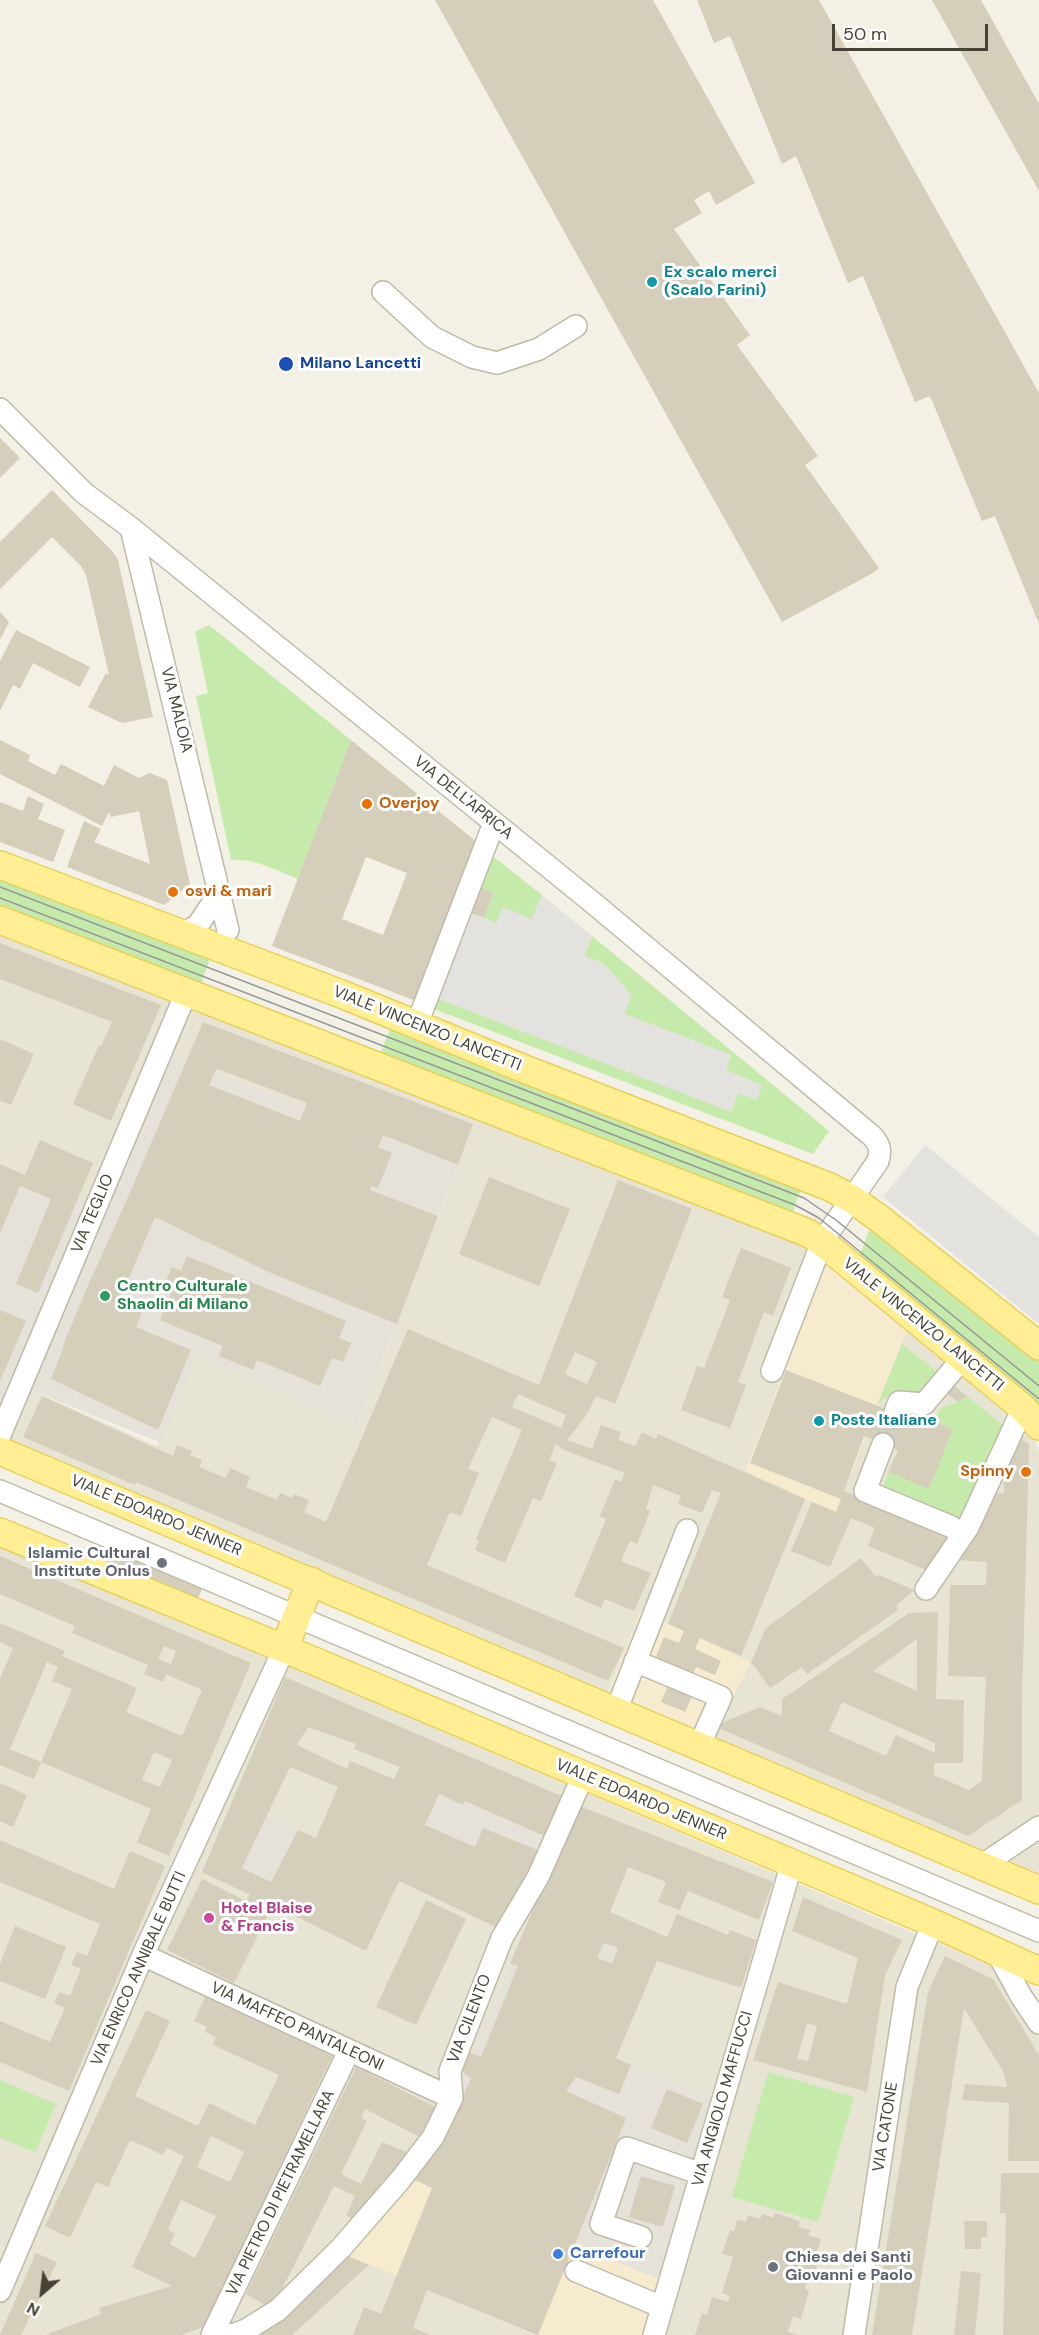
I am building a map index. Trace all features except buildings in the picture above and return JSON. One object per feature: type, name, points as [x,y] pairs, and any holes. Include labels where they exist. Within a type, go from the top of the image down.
[{"type":"main road","name":"VIALE VINCENZO LANCETTI","points":[[0,865],[184,933],[417,1024],[527,1070],[830,1187],[852,1199],[1039,1346]]},
{"type":"main road","name":"VIALE VINCENZO LANCETTI","points":[[0,920],[801,1230],[822,1242],[1031,1417]]},
{"type":"main road","name":"VIALE EDOARDO JENNER","points":[[0,1451],[1039,1890]]},
{"type":"main road","name":"VIALE EDOARDO JENNER","points":[[0,1532],[284,1648],[933,1923],[1039,1971]]},
{"type":"main road","points":[[284,1648],[311,1581]]},
{"type":"street","points":[[383,292],[432,337],[472,357],[497,363],[539,349],[576,326]]},
{"type":"street","name":"VIA DELL'APRICA","points":[[0,409],[84,493],[131,528],[494,823],[872,1136],[879,1144],[881,1151],[878,1161],[852,1199]]},
{"type":"street","name":"VIA MALOIA","points":[[131,528],[228,930]]},
{"type":"street","points":[[417,1024],[494,823]]},
{"type":"street","points":[[184,933],[198,925],[220,892]]},
{"type":"street","name":"VIA TEGLIO","points":[[0,1436],[186,993]]},
{"type":"street","points":[[772,1371],[822,1242],[852,1199]]},
{"type":"street","points":[[895,1412],[899,1402],[924,1404],[963,1358]]},
{"type":"street","points":[[926,1589],[968,1527],[1031,1417]]},
{"type":"street","points":[[883,1444],[865,1491],[952,1527]]},
{"type":"street","name":"VIALE EDOARDO JENNER","points":[[0,1491],[1039,1931]]},
{"type":"street","points":[[616,1711],[687,1530]]},
{"type":"street","name":"VIA ENRICO ANNIBALE BUTTI","points":[[0,2291],[143,1954],[284,1648]]},
{"type":"street","points":[[635,1661],[721,1697],[699,1746]]},
{"type":"street","name":"VIA CILENTO","points":[[213,2334],[232,2335],[246,2332],[278,2310],[341,2248],[401,2179],[433,2137],[452,2098],[450,2070],[502,1938],[538,1877],[583,1776]]},
{"type":"street","points":[[981,1866],[1039,1827]]},
{"type":"street","name":"VIA ANGIOLO MAFFUCCI","points":[[654,2335],[792,1863]]},
{"type":"street","name":"VIA CATONE","points":[[854,2335],[907,1986],[933,1923]]},
{"type":"street","points":[[997,1952],[1039,2024]]},
{"type":"street","name":"VIA MAFFEO PANTALEONI","points":[[143,1954],[452,2098]]},
{"type":"street","name":"VIA PIETRO DI PIETRAMELLARA","points":[[213,2334],[349,2051]]},
{"type":"street","points":[[641,2237],[602,2224],[627,2148],[701,2174]]},
{"type":"street","points":[[576,2271],[662,2307]]},
{"type":"shaded area","points":[[542,895],[592,936],[584,956],[601,962],[631,995],[625,1014],[731,1055],[726,1070],[762,1085],[757,1100],[738,1093],[731,1112],[439,999],[471,913],[496,923],[503,907],[532,919]]},
{"type":"shaded area","points":[[0,927],[799,1235],[829,1258],[746,1471],[836,1511],[909,1324],[1026,1425],[1035,1439],[1039,1452],[1039,1885],[708,1744],[751,1662],[641,1612],[605,1700],[2,1446],[26,1388],[157,1446],[198,1353],[356,1428],[458,1165],[158,1051],[92,1203],[0,1164]]},
{"type":"shaded area","points":[[164,1053],[458,1165],[356,1428],[198,1354],[161,1443],[26,1388]]},
{"type":"shaded area","points":[[925,1145],[1039,1237],[1039,1324],[883,1197]]},
{"type":"shaded area","points":[[0,1164],[92,1203],[0,1426]]},
{"type":"shaded area","points":[[829,1258],[909,1324],[836,1512],[745,1471]]},
{"type":"shaded area","points":[[0,1542],[998,1969],[1039,2038],[1039,2335],[0,2335]]},
{"type":"shaded area","points":[[640,1612],[751,1662],[708,1744],[605,1700]]},
{"type":"shaded area","points":[[350,1761],[463,1804],[465,1801],[551,1839],[500,1929],[399,1881],[366,1951],[233,1887],[266,1816],[316,1838]]},
{"type":"shaded area","points":[[564,1834],[628,1867],[610,1912],[667,1937],[616,2058],[715,2099],[666,2282],[408,2177],[455,2102]]},
{"type":"shaded area","points":[[408,2177],[666,2282],[650,2335],[540,2335],[348,2256],[342,2250]]},
{"type":"green space","points":[[209,625],[351,740],[298,879],[257,863],[231,860],[196,696],[208,693],[195,632]]},
{"type":"green space","points":[[494,857],[542,895],[532,919],[496,923],[484,918],[494,893],[481,887]]},
{"type":"green space","points":[[0,875],[212,953],[199,989],[0,907]]},
{"type":"green space","points":[[592,936],[829,1131],[813,1154],[434,1009],[439,999],[731,1111],[738,1093],[726,1070],[731,1055],[624,1014],[631,995],[605,967],[584,956]]},
{"type":"green space","points":[[392,1023],[802,1186],[792,1214],[379,1058]]},
{"type":"green space","points":[[871,1225],[1039,1359],[1039,1407],[859,1258]]},
{"type":"green space","points":[[902,1344],[938,1373],[920,1399],[897,1393],[888,1396],[877,1405]]},
{"type":"green space","points":[[967,1396],[1003,1425],[961,1521],[883,1488],[888,1472],[928,1488],[953,1429],[931,1420],[943,1407]]},
{"type":"green space","points":[[768,2072],[854,2097],[818,2222],[732,2197]]},
{"type":"green space","points":[[0,2080],[56,2104],[35,2152],[0,2138]]},
{"type":"tunnel","points":[[883,1444],[895,1412]]},
{"type":"tram line","points":[[0,887],[804,1198],[836,1220],[1039,1386]]},
{"type":"tram line","points":[[0,898],[795,1205],[819,1218],[1039,1399]]},
{"type":"place","name":"Ex scalo merci (Scalo Farini)","points":[[652,282]]},
{"type":"place","name":"Milano Lancetti","points":[[286,364]]},
{"type":"place","name":"Overjoy","points":[[367,804]]},
{"type":"place","name":"osvi & mari","points":[[173,892]]},
{"type":"place","name":"Centro Culturale Shaolin di Milano","points":[[105,1296]]},
{"type":"place","name":"Poste Italiane","points":[[819,1421]]},
{"type":"place","name":"Spinny","points":[[1026,1472]]},
{"type":"place","name":"Islamic Cultural Institute Onlus","points":[[162,1563]]},
{"type":"place","name":"Hotel Blaise & Francis","points":[[209,1918]]},
{"type":"place","name":"Carrefour","points":[[558,2254]]},
{"type":"place","name":"Chiesa dei Santi Giovanni e Paolo","points":[[773,2267]]}]
